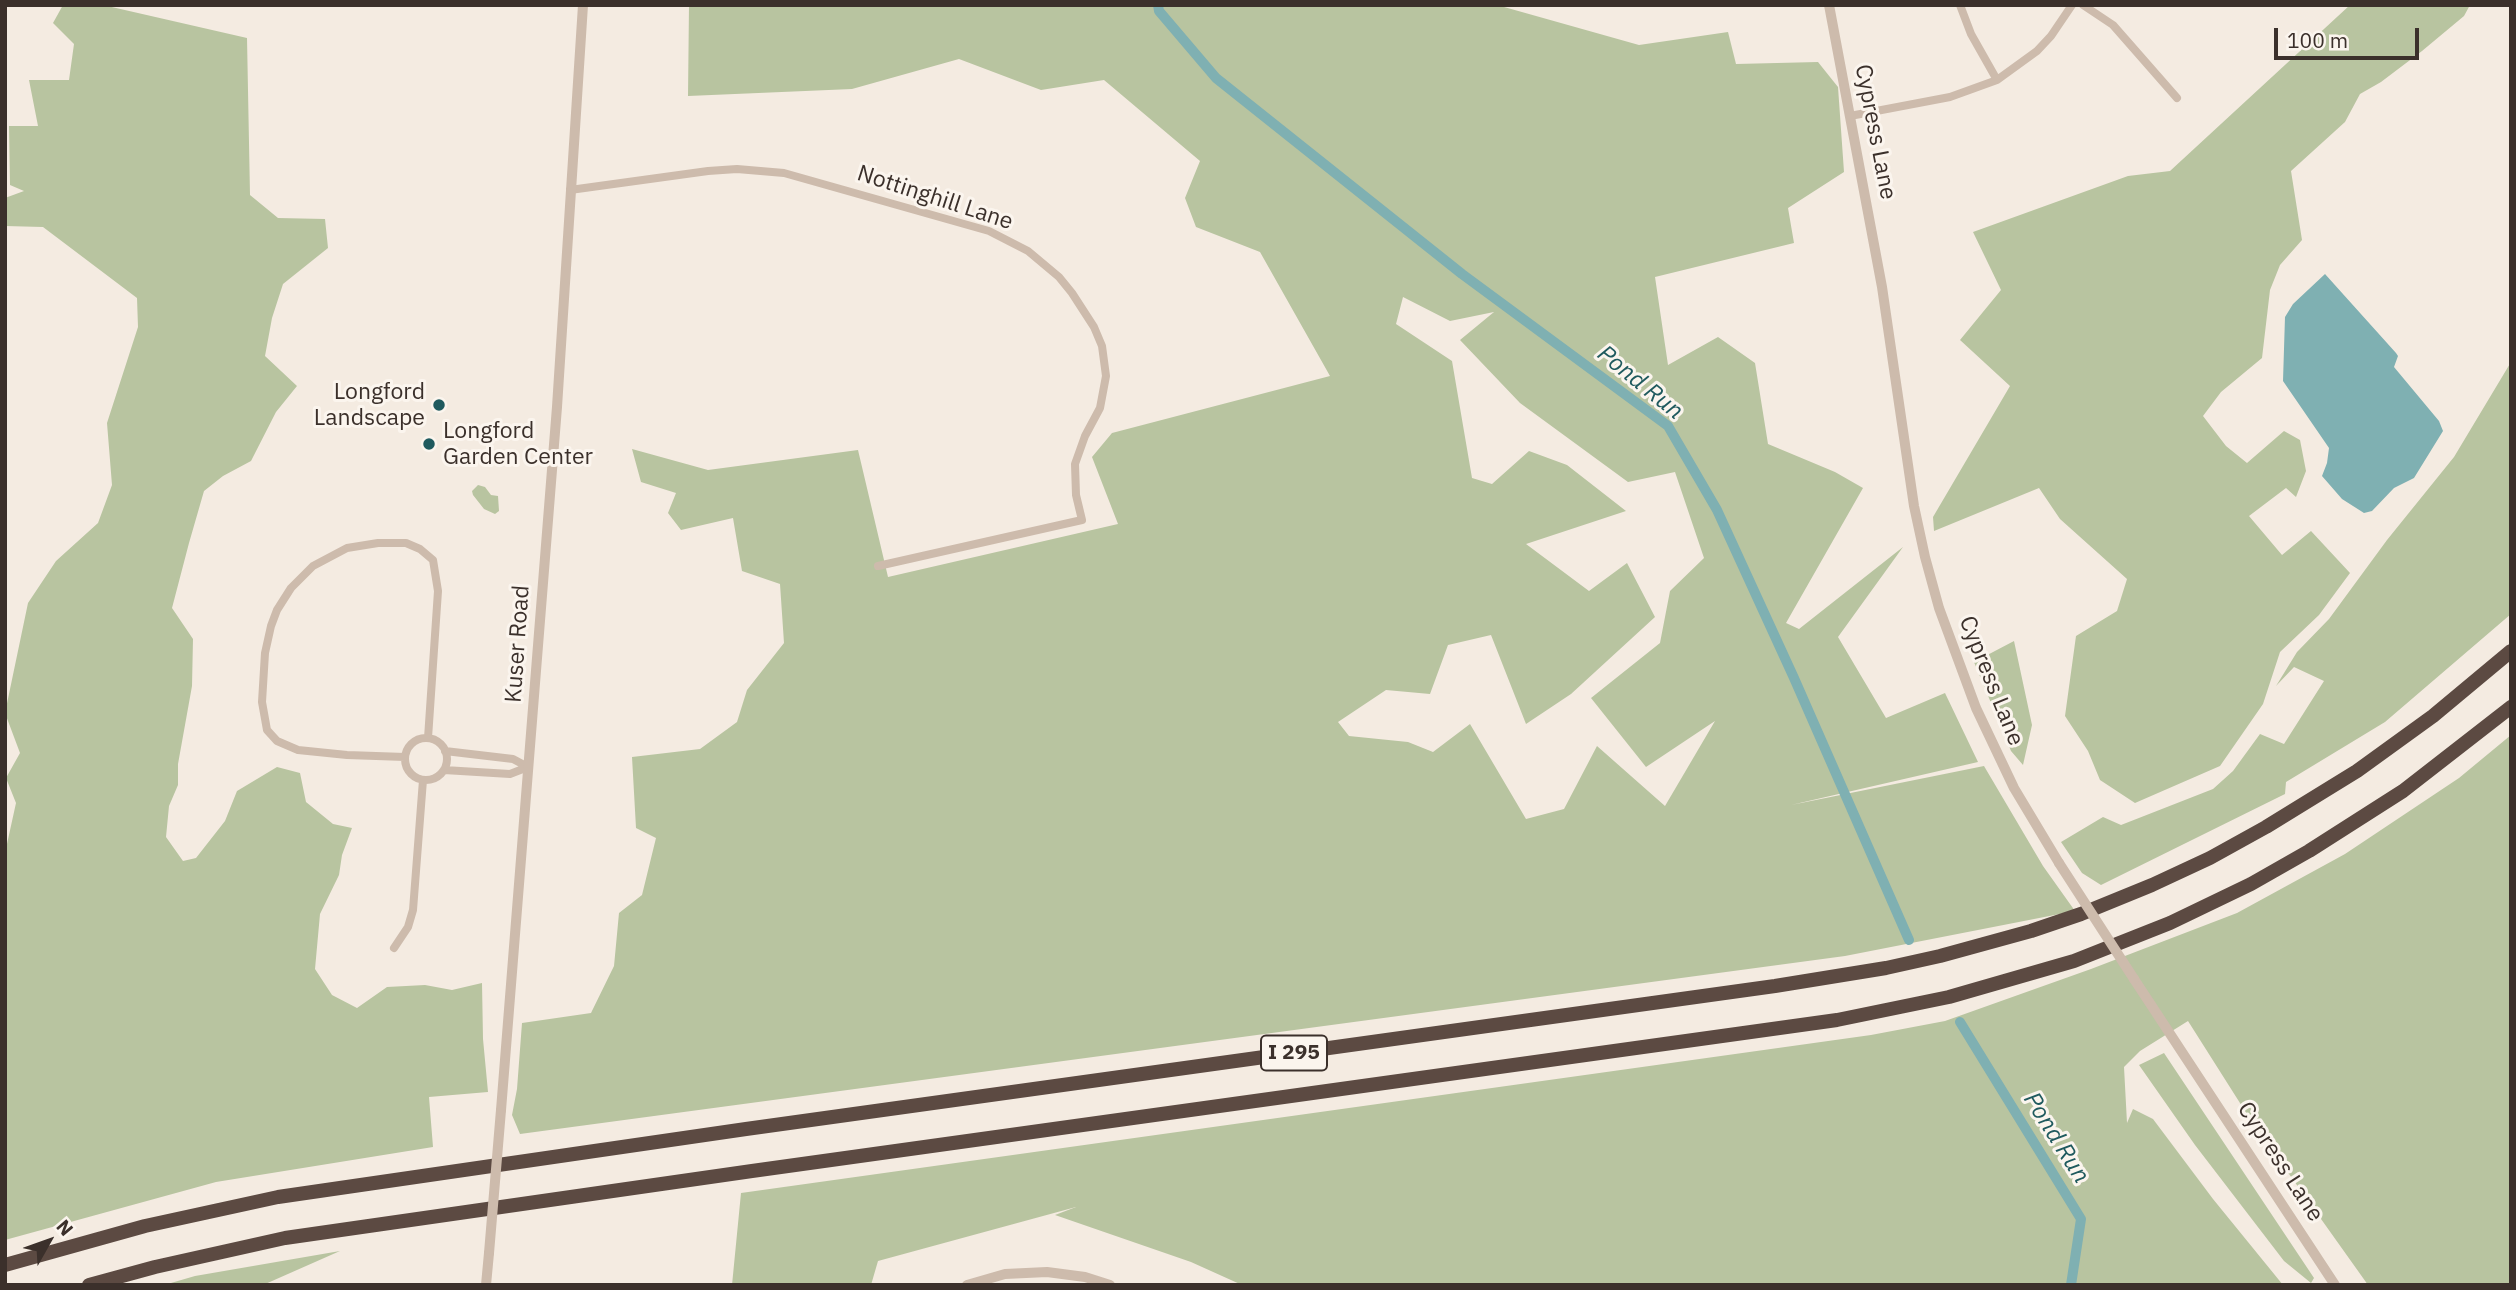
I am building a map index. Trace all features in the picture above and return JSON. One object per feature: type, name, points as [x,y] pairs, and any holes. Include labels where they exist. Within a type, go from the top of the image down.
[{"type":"highway","name":"I 295","points":[[5,1265],[145,1226],[278,1197],[758,1127],[1775,986],[1941,956],[2081,914],[2210,858],[2357,771],[2433,716],[2511,651]]},
{"type":"highway","name":"I 295","points":[[89,1285],[167,1264],[285,1238],[1837,1020],[1950,997],[2074,961],[2170,923],[2251,884],[2309,852],[2393,797],[2442,763],[2511,707]]},
{"type":"street","name":"Kuser Road","points":[[486,1285],[558,407],[583,5]]},
{"type":"street","name":"Cypress Lane","points":[[1829,5],[1882,287],[1914,506],[1932,583],[1956,659],[1990,740],[2014,788],[2059,863],[2335,1285]]},
{"type":"street","points":[[1960,5],[1971,34],[1997,80]]},
{"type":"street","points":[[1850,116],[1950,97],[1997,80],[2037,51],[2072,5]]},
{"type":"street","points":[[2083,5],[2113,25],[2177,98]]},
{"type":"street","name":"Nottinghill Lane","points":[[570,190],[708,171],[737,169],[784,173],[989,231],[1028,251],[1059,277],[1094,327],[1102,346],[1106,376],[1100,408],[1085,436],[1075,464],[1076,495],[1082,520],[878,566]]},
{"type":"street","points":[[405,757],[298,750],[277,741],[267,730],[261,702],[265,653],[271,626],[277,610],[291,588],[313,566],[347,548],[378,543],[407,544],[420,549],[433,560],[438,591],[428,738]]},
{"type":"street","points":[[428,738],[439,742],[445,751],[447,760],[444,770],[435,778],[423,780],[408,770],[405,757],[412,742],[428,738]]},
{"type":"street","points":[[445,751],[513,759],[528,767]]},
{"type":"street","points":[[444,770],[510,774],[528,767]]},
{"type":"street","points":[[394,948],[408,927],[413,910],[423,780]]},
{"type":"street","points":[[967,1285],[1005,1274],[1047,1272],[1085,1277],[1110,1285]]},
{"type":"green space","points":[[63,5],[103,5],[247,38],[250,195],[278,218],[325,219],[328,248],[283,284],[272,318],[265,356],[297,386],[276,412],[251,461],[223,476],[204,491],[172,608],[193,639],[192,686],[178,764],[178,785],[169,806],[166,837],[183,861],[196,858],[225,821],[237,791],[277,767],[300,773],[306,802],[333,824],[352,828],[342,855],[339,875],[320,914],[315,969],[332,995],[357,1008],[387,987],[425,985],[452,990],[482,983],[488,1092],[429,1097],[433,1147],[216,1182],[5,1240],[5,853],[16,803],[6,778],[20,753],[5,713],[28,603],[56,561],[98,523],[112,485],[107,423],[138,327],[137,298],[43,227],[5,226],[5,198],[24,191],[10,185],[9,126],[38,126],[29,80],[69,80],[74,44],[53,23]]},
{"type":"green space","points":[[689,5],[1497,5],[1639,45],[1728,32],[1736,64],[1818,62],[1838,87],[1844,172],[1788,208],[1794,243],[1655,277],[1668,365],[1718,337],[1755,363],[1768,444],[1835,472],[1863,488],[1786,623],[1799,629],[1903,547],[1838,637],[1886,718],[1945,693],[1978,762],[1791,805],[1984,766],[2043,866],[2075,911],[1845,956],[520,1134],[512,1115],[517,1089],[522,1023],[591,1013],[614,966],[619,913],[642,895],[656,838],[636,828],[632,757],[700,749],[737,722],[747,690],[784,643],[780,584],[742,571],[733,518],[681,530],[668,513],[676,493],[641,482],[632,449],[708,470],[858,450],[888,577],[1118,524],[1092,457],[1112,433],[1330,376],[1260,252],[1196,227],[1185,198],[1200,161],[1104,80],[1041,90],[959,59],[852,89],[688,96]],"holes":[[[1403,297],[1450,321],[1494,312],[1460,340],[1520,403],[1628,482],[1675,472],[1704,558],[1670,591],[1660,643],[1591,698],[1646,767],[1715,721],[1665,806],[1597,746],[1564,809],[1526,819],[1470,724],[1433,752],[1408,742],[1349,736],[1338,722],[1386,690],[1430,694],[1448,645],[1491,635],[1526,724],[1571,694],[1655,617],[1627,563],[1589,591],[1526,544],[1626,511],[1567,465],[1529,451],[1492,484],[1472,478],[1452,361],[1396,324]]]},
{"type":"green space","points":[[2350,5],[2470,5],[2464,16],[2422,51],[2381,82],[2360,94],[2345,122],[2291,171],[2302,240],[2280,265],[2270,290],[2262,358],[2221,392],[2203,416],[2226,446],[2247,463],[2284,431],[2300,440],[2306,471],[2296,497],[2286,488],[2249,516],[2282,555],[2311,531],[2350,573],[2319,615],[2280,652],[2263,704],[2220,766],[2135,803],[2100,780],[2088,751],[2065,716],[2076,636],[2117,611],[2127,579],[2060,519],[2039,488],[1934,531],[1933,517],[2010,386],[1960,340],[2001,290],[1973,232],[2128,176],[2170,171]]},
{"type":"green space","points":[[2511,362],[2511,614],[2385,722],[2286,782],[2285,794],[2101,885],[2082,873],[2061,842],[2103,817],[2121,825],[2213,789],[2233,771],[2260,734],[2284,744],[2324,681],[2294,667],[2276,686],[2297,652],[2329,619],[2387,540],[2454,457]]},
{"type":"green space","points":[[478,485],[485,487],[491,495],[498,496],[499,511],[495,514],[484,509],[473,495],[472,491]]},
{"type":"green space","points":[[2014,641],[2032,725],[2023,765],[2011,751],[1974,662]]},
{"type":"green space","points":[[2511,735],[2511,1285],[2368,1285],[2252,1122],[2188,1021],[2140,1051],[2124,1067],[2127,1123],[2133,1109],[2153,1119],[2283,1285],[1242,1285],[1191,1262],[1055,1215],[1076,1207],[878,1261],[871,1285],[732,1285],[741,1193],[1871,1035],[1945,1021],[2237,913],[2345,854],[2459,778]]},
{"type":"green space","points":[[2164,1053],[2314,1278],[2311,1283],[2284,1261],[2195,1145],[2139,1065]]},
{"type":"green space","points":[[340,1251],[263,1285],[164,1285],[195,1276]]},
{"type":"water","points":[[2325,274],[2396,353],[2398,356],[2394,367],[2439,421],[2443,431],[2414,478],[2394,488],[2372,511],[2364,513],[2342,499],[2322,476],[2329,448],[2283,381],[2285,317],[2293,304]]},
{"type":"waterway","name":"Pond Run","points":[[1158,5],[1159,11],[1216,78],[1462,274],[1668,426],[1717,510],[1909,940]]},
{"type":"waterway","name":"Pond Run","points":[[1960,1022],[2081,1219],[2071,1285]]},
{"type":"place","name":"Longford Landscape","points":[[439,405]]},
{"type":"place","name":"Longford Garden Center","points":[[429,444]]}]
